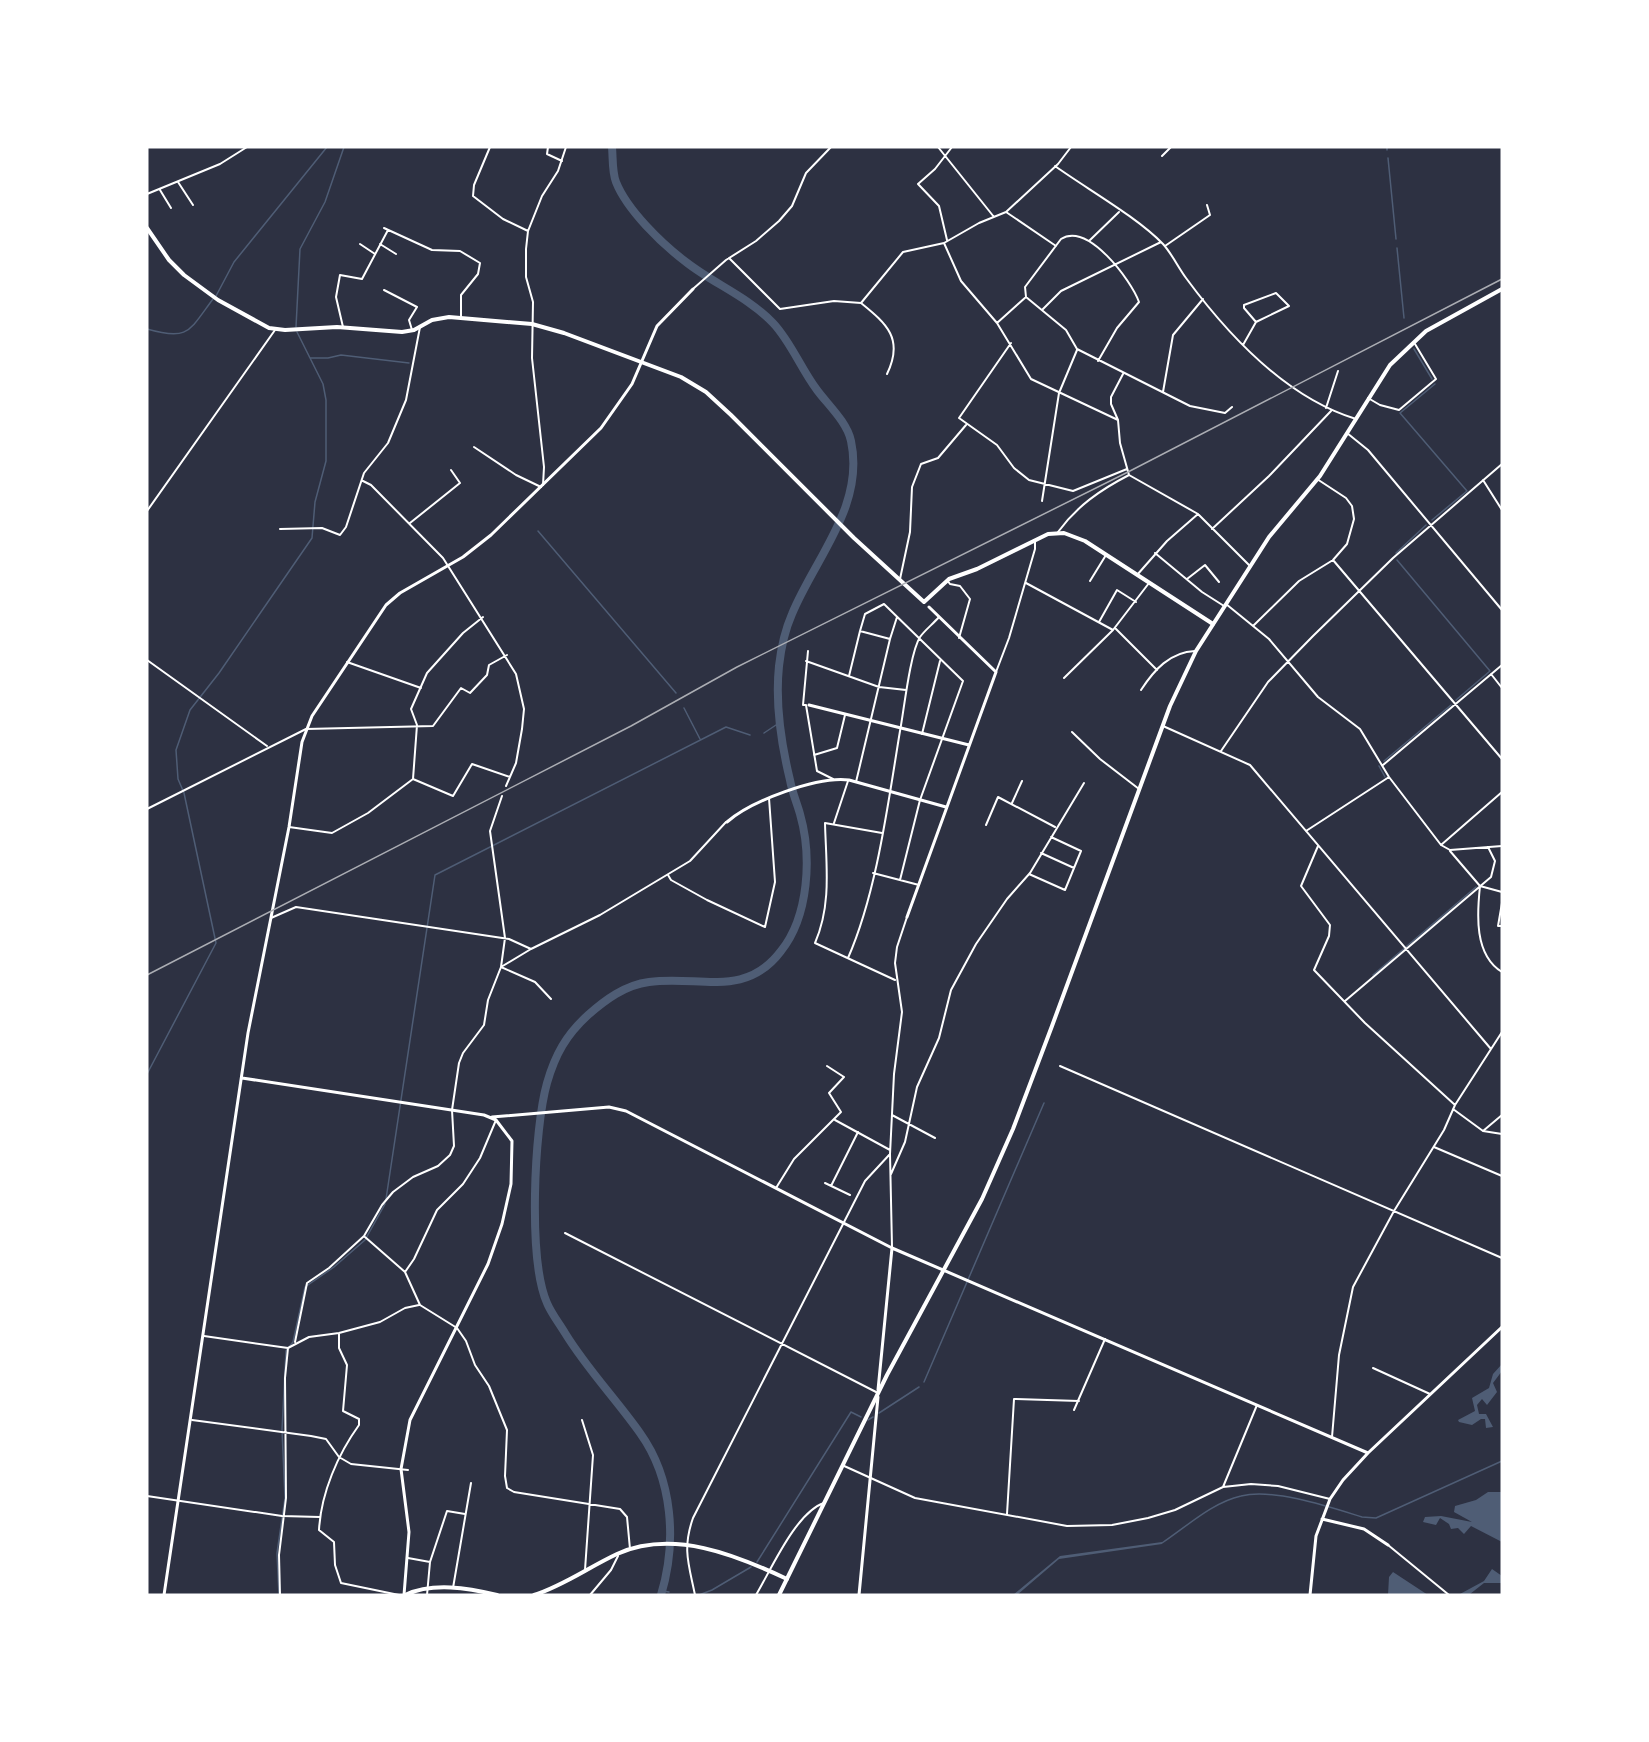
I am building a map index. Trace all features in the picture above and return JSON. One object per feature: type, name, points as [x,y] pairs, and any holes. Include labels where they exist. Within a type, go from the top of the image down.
[{"type":"main road","points":[[147,228],[168,260],[211,296],[257,324],[275,330],[343,327],[396,332],[412,330],[438,318],[532,324],[681,377],[716,400],[822,506],[924,602],[947,580],[1058,532],[1080,538],[1213,624]]},
{"type":"main road","points":[[779,1595],[878,1393],[982,1200],[1013,1129],[1162,725],[1196,651],[1272,531],[1317,479],[1390,365],[1413,342],[1442,320],[1502,289]]},
{"type":"main road","points":[[534,1595],[618,1554],[647,1545],[686,1546],[739,1557],[787,1579]]},
{"type":"main road","points":[[403,1595],[429,1589],[453,1588],[497,1595]]},
{"type":"street","points":[[147,194],[220,164],[247,147]]},
{"type":"street","points":[[490,147],[474,185],[473,196],[503,219],[528,231]]},
{"type":"street","points":[[548,147],[547,154],[562,161]]},
{"type":"street","points":[[542,486],[544,467],[537,415],[533,302],[526,277],[528,231],[542,196],[562,161],[566,147]]},
{"type":"street","points":[[164,1595],[242,1078],[306,729],[347,662],[386,605],[409,587],[449,566],[491,535],[609,419],[627,394],[657,327],[693,289],[727,259],[764,234],[788,212],[804,177],[831,147]]},
{"type":"street","points":[[938,147],[994,217]]},
{"type":"street","points":[[952,147],[918,184],[939,206],[946,242],[963,284],[998,323],[1030,378],[1118,420]]},
{"type":"street","points":[[861,303],[903,252],[946,242],[1006,212],[1055,166],[1071,147]]},
{"type":"street","points":[[1162,156],[1171,147]]},
{"type":"street","points":[[1055,166],[1161,242],[1203,298],[1243,345],[1293,387],[1331,411],[1356,419]]},
{"type":"street","points":[[178,182],[193,205]]},
{"type":"street","points":[[160,190],[171,208]]},
{"type":"street","points":[[1165,246],[1210,214],[1207,205]]},
{"type":"street","points":[[1006,212],[1056,247]]},
{"type":"street","points":[[1089,242],[1119,212]]},
{"type":"street","points":[[384,228],[432,250],[460,252],[480,263],[478,274],[461,295],[461,318]]},
{"type":"street","points":[[343,327],[336,297],[340,275],[362,279],[388,231]]},
{"type":"street","points":[[1098,361],[1117,328],[1139,302],[1100,247],[1066,236],[1024,287],[1026,297],[1066,330],[1077,349],[1098,361],[1203,409],[1225,413],[1232,407]]},
{"type":"street","points":[[1043,309],[1061,291],[1161,242]]},
{"type":"street","points":[[360,244],[375,255]]},
{"type":"street","points":[[380,244],[396,254]]},
{"type":"street","points":[[727,259],[780,309],[834,300],[861,303],[880,319],[891,333],[895,356],[887,374]]},
{"type":"street","points":[[384,290],[417,307],[410,320],[412,330]]},
{"type":"street","points":[[1243,345],[1256,322],[1288,306],[1276,293],[1244,305],[1256,322]]},
{"type":"street","points":[[998,323],[1026,297]]},
{"type":"street","points":[[1163,392],[1173,335],[1203,298]]},
{"type":"street","points":[[280,529],[326,528],[340,535],[346,527],[368,465],[387,443],[406,400],[420,327]]},
{"type":"street","points":[[147,511],[275,330]]},
{"type":"street","points":[[1368,398],[1380,405],[1399,411],[1436,379],[1413,342]]},
{"type":"street","points":[[1011,343],[959,416],[966,425],[997,445],[1025,478],[1073,491],[1127,469]]},
{"type":"street","points":[[1042,501],[1059,393],[1077,349]]},
{"type":"street","points":[[1326,408],[1338,371]]},
{"type":"street","points":[[1123,374],[1111,397],[1129,476],[1198,514],[1250,566]]},
{"type":"street","points":[[1212,529],[1269,476],[1331,411]]},
{"type":"street","points":[[900,579],[910,532],[912,484],[921,464],[938,458],[966,425]]},
{"type":"street","points":[[1347,433],[1368,450],[1502,610]]},
{"type":"street","points":[[474,447],[516,475],[542,486]]},
{"type":"street","points":[[1221,751],[1268,682],[1359,591],[1502,464]]},
{"type":"street","points":[[410,523],[460,483],[451,470]]},
{"type":"street","points":[[1058,532],[1072,513],[1090,497],[1129,476]]},
{"type":"street","points":[[1253,626],[1299,581],[1333,560],[1347,544],[1354,519],[1352,506],[1346,498],[1317,479]]},
{"type":"street","points":[[1483,480],[1502,510]]},
{"type":"street","points":[[363,481],[410,523],[449,566],[507,655],[516,674],[524,709],[519,751],[506,786]]},
{"type":"street","points":[[1137,575],[1155,554],[1198,514]]},
{"type":"street","points":[[859,1595],[892,1248],[890,1152],[896,1046],[902,1012],[896,981],[897,947],[996,672],[1025,583],[1035,549],[1035,540]]},
{"type":"street","points":[[1155,554],[1253,626],[1318,697],[1360,729],[1389,777],[1441,845],[1450,850],[1480,886],[1502,892]]},
{"type":"street","points":[[1090,581],[1106,555]]},
{"type":"street","points":[[1333,560],[1502,759]]},
{"type":"street","points":[[1187,579],[1205,564],[1219,582]]},
{"type":"street","points":[[947,580],[950,584],[960,586],[970,599],[959,638]]},
{"type":"street","points":[[1025,583],[1114,629],[1157,670]]},
{"type":"street","points":[[1064,678],[1114,629],[1149,583]]},
{"type":"street","points":[[1099,622],[1117,590],[1136,602]]},
{"type":"street","points":[[849,676],[865,614],[882,604],[963,681],[920,800],[900,880]]},
{"type":"street","points":[[929,607],[996,672]]},
{"type":"street","points":[[289,827],[332,833],[368,813],[413,779],[417,725],[411,709],[427,673],[463,633],[483,617]]},
{"type":"street","points":[[856,782],[897,617]]},
{"type":"street","points":[[848,958],[860,928],[882,833],[906,690],[919,638],[939,617]]},
{"type":"street","points":[[860,631],[890,639]]},
{"type":"street","points":[[808,651],[803,705],[969,745]]},
{"type":"street","points":[[1141,690],[1157,670],[1179,654],[1196,651]]},
{"type":"street","points":[[147,809],[267,746],[306,729],[434,726],[461,688],[470,693],[487,675],[489,665],[507,655]]},
{"type":"street","points":[[147,660],[197,699],[267,746]]},
{"type":"street","points":[[922,734],[941,660]]},
{"type":"street","points":[[347,662],[422,688]]},
{"type":"street","points":[[806,662],[879,687],[906,690]]},
{"type":"street","points":[[1383,765],[1502,665]]},
{"type":"street","points":[[1491,674],[1502,688]]},
{"type":"street","points":[[807,705],[817,771],[833,779]]},
{"type":"street","points":[[814,754],[835,750],[845,715]]},
{"type":"street","points":[[1162,725],[1250,765],[1491,1049]]},
{"type":"street","points":[[1072,732],[1100,759],[1139,789]]},
{"type":"street","points":[[413,779],[453,796],[472,764],[510,777]]},
{"type":"street","points":[[1306,831],[1389,777]]},
{"type":"street","points":[[501,967],[531,949],[600,915],[668,875],[695,857],[744,807],[833,779],[849,780],[946,807]]},
{"type":"street","points":[[834,824],[849,780]]},
{"type":"street","points":[[1012,804],[1022,781]]},
{"type":"street","points":[[891,1174],[905,1142],[918,1087],[939,1038],[951,990],[976,944],[1007,899],[1029,874],[1055,827],[1084,783]]},
{"type":"street","points":[[1441,845],[1502,792]]},
{"type":"street","points":[[295,1342],[307,1283],[329,1268],[364,1236],[382,1205],[393,1192],[413,1177],[438,1166],[450,1155],[455,1140],[453,1110],[460,1058],[484,1025],[488,1000],[501,967],[505,938],[490,831],[502,796]]},
{"type":"street","points":[[986,825],[998,797],[1055,827]]},
{"type":"street","points":[[668,875],[671,880],[707,900],[765,927],[775,882],[771,798]]},
{"type":"street","points":[[882,833],[825,823],[828,863],[827,900],[823,922],[815,943],[896,981]]},
{"type":"street","points":[[1029,874],[1065,890],[1081,850],[1050,836]]},
{"type":"street","points":[[1318,846],[1301,886],[1330,925],[1329,936],[1314,970],[1455,1105]]},
{"type":"street","points":[[1450,850],[1502,846]]},
{"type":"street","points":[[1345,1001],[1491,877],[1495,861],[1488,848]]},
{"type":"street","points":[[1041,853],[1074,868]]},
{"type":"street","points":[[873,873],[919,885]]},
{"type":"street","points":[[1480,886],[1478,916],[1480,935],[1491,963],[1502,972]]},
{"type":"street","points":[[1502,903],[1498,926],[1502,926]]},
{"type":"street","points":[[270,918],[296,907],[505,938],[531,949]]},
{"type":"street","points":[[501,967],[535,982],[551,999]]},
{"type":"street","points":[[1332,1437],[1340,1355],[1353,1287],[1394,1211],[1434,1147],[1455,1105],[1502,1032]]},
{"type":"street","points":[[776,1188],[794,1159],[841,1110],[829,1093],[844,1077],[827,1066]]},
{"type":"street","points":[[1060,1066],[1502,1258]]},
{"type":"street","points":[[242,1078],[492,1117],[609,1107],[626,1111],[892,1248],[1368,1453]]},
{"type":"street","points":[[1453,1109],[1483,1131],[1502,1134]]},
{"type":"street","points":[[892,1115],[935,1138]]},
{"type":"street","points":[[1483,1131],[1502,1115]]},
{"type":"street","points":[[339,1334],[339,1348],[347,1365],[343,1411],[359,1419],[359,1425],[339,1457],[321,1517],[320,1530],[334,1542],[335,1565],[341,1583],[403,1595],[409,1532],[401,1468],[412,1414],[428,1389],[493,1253],[511,1184],[512,1142],[492,1117]]},
{"type":"street","points":[[834,1119],[890,1152]]},
{"type":"street","points":[[405,1272],[414,1259],[437,1210],[463,1184],[480,1158],[496,1120]]},
{"type":"street","points":[[831,1186],[858,1132]]},
{"type":"street","points":[[1434,1147],[1502,1176]]},
{"type":"street","points":[[695,1595],[686,1560],[688,1531],[693,1518],[866,1181],[890,1152]]},
{"type":"street","points":[[825,1183],[850,1195]]},
{"type":"street","points":[[565,1233],[878,1393]]},
{"type":"street","points":[[364,1236],[405,1272],[420,1305],[457,1328],[466,1341],[475,1365],[489,1386],[507,1430],[505,1476],[507,1488],[514,1492],[620,1509],[627,1517],[630,1550]]},
{"type":"street","points":[[280,1595],[279,1555],[285,1498],[288,1348],[295,1342],[309,1337],[339,1334],[380,1322],[405,1308],[420,1305]]},
{"type":"street","points":[[1310,1595],[1312,1553],[1322,1519],[1330,1500],[1349,1473],[1502,1327]]},
{"type":"street","points":[[204,1336],[288,1348]]},
{"type":"street","points":[[1074,1410],[1105,1339]]},
{"type":"street","points":[[1373,1368],[1430,1394]]},
{"type":"street","points":[[1007,1514],[1014,1399],[1079,1401]]},
{"type":"street","points":[[1223,1487],[1257,1405]]},
{"type":"street","points":[[192,1420],[326,1439],[339,1457],[351,1464],[408,1470]]},
{"type":"street","points":[[582,1420],[593,1455],[585,1570]]},
{"type":"street","points":[[842,1465],[915,1498],[1067,1526],[1112,1525],[1163,1514],[1223,1487],[1266,1485],[1330,1500]]},
{"type":"street","points":[[453,1588],[471,1483]]},
{"type":"street","points":[[147,1496],[282,1516],[321,1517]]},
{"type":"street","points":[[756,1595],[801,1520],[816,1506],[824,1503]]},
{"type":"street","points":[[427,1595],[430,1562],[447,1511],[466,1514]]},
{"type":"street","points":[[1322,1519],[1364,1529],[1388,1545],[1449,1595]]},
{"type":"street","points":[[591,1595],[611,1570],[618,1554]]},
{"type":"street","points":[[408,1558],[430,1562]]},
{"type":"water","points":[[1502,1364],[1502,1371],[1493,1383],[1497,1392],[1487,1405],[1482,1399],[1477,1405],[1479,1414],[1486,1414],[1493,1427],[1486,1428],[1485,1419],[1472,1425],[1459,1422],[1458,1420],[1475,1411],[1472,1398],[1489,1388],[1493,1374]]},
{"type":"water","points":[[1488,1492],[1502,1492],[1502,1542],[1471,1526],[1464,1534],[1458,1528],[1451,1529],[1449,1524],[1440,1518],[1436,1525],[1423,1522],[1425,1517],[1441,1516],[1472,1522],[1454,1512],[1455,1506],[1476,1500]]},
{"type":"water","points":[[1162,1542],[1162,1544],[1059,1559],[1017,1595],[1013,1595],[1060,1556]]},
{"type":"water","points":[[1492,1569],[1502,1576],[1501,1583],[1484,1583],[1470,1594],[1460,1594],[1484,1581]]},
{"type":"water","points":[[1393,1572],[1428,1595],[1388,1595],[1389,1577]]},
{"type":"waterway","points":[[216,296],[234,262],[327,147]]},
{"type":"waterway","points":[[296,327],[300,249],[325,202],[344,147]]},
{"type":"waterway","points":[[612,147],[616,182],[628,204],[646,226],[686,262],[752,305],[779,330],[811,382],[846,427],[851,441],[853,465],[851,488],[845,510],[792,614],[785,633],[780,659],[778,709],[791,784],[804,831],[807,867],[802,903],[790,937],[767,966],[752,975],[720,982],[649,982],[632,986],[608,999],[573,1030],[562,1046],[550,1073],[542,1104],[535,1194],[537,1257],[541,1283],[553,1314],[583,1359],[640,1433],[659,1470],[669,1511],[670,1533],[666,1575],[661,1595]]},
{"type":"waterway","points":[[1388,158],[1396,239]]},
{"type":"waterway","points":[[1397,248],[1404,318]]},
{"type":"waterway","points":[[147,329],[172,334],[187,330],[193,326],[213,299]]},
{"type":"waterway","points":[[147,1074],[216,943],[184,793],[178,779],[176,750],[190,710],[219,673],[312,538],[315,502],[326,461],[326,400],[323,384],[297,332]]},
{"type":"waterway","points":[[1414,349],[1432,379]]},
{"type":"waterway","points":[[310,358],[341,355],[409,363]]},
{"type":"waterway","points":[[1432,520],[1467,491],[1400,413],[1435,384]]},
{"type":"waterway","points":[[1396,553],[1426,525]]},
{"type":"waterway","points":[[538,531],[676,693]]},
{"type":"waterway","points":[[1397,560],[1490,671],[1456,700]]},
{"type":"waterway","points":[[1384,761],[1451,705]]},
{"type":"waterway","points":[[684,708],[700,739]]},
{"type":"waterway","points":[[764,733],[779,723]]},
{"type":"waterway","points":[[386,1199],[435,875],[726,727],[750,735]]},
{"type":"waterway","points":[[1379,766],[1385,777]]},
{"type":"waterway","points":[[1373,975],[1476,887]]},
{"type":"waterway","points":[[924,1382],[1044,1103]]},
{"type":"waterway","points":[[279,1595],[277,1553],[285,1498],[282,1430],[286,1351],[293,1342],[305,1287],[334,1267],[365,1240],[385,1204]]},
{"type":"waterway","points":[[879,1413],[919,1387]]},
{"type":"waterway","points":[[757,1562],[851,1412],[861,1417]]},
{"type":"waterway","points":[[868,1420],[873,1417]]},
{"type":"waterway","points":[[1162,1543],[1210,1509],[1241,1496],[1254,1494],[1285,1496],[1362,1517],[1376,1518],[1502,1461]]},
{"type":"waterway","points":[[699,1595],[751,1567]]},
{"type":"waterway","points":[[663,1591],[669,1592]]},
{"type":"railway","points":[[147,975],[631,726],[737,667],[1128,472],[1502,279]]}]
